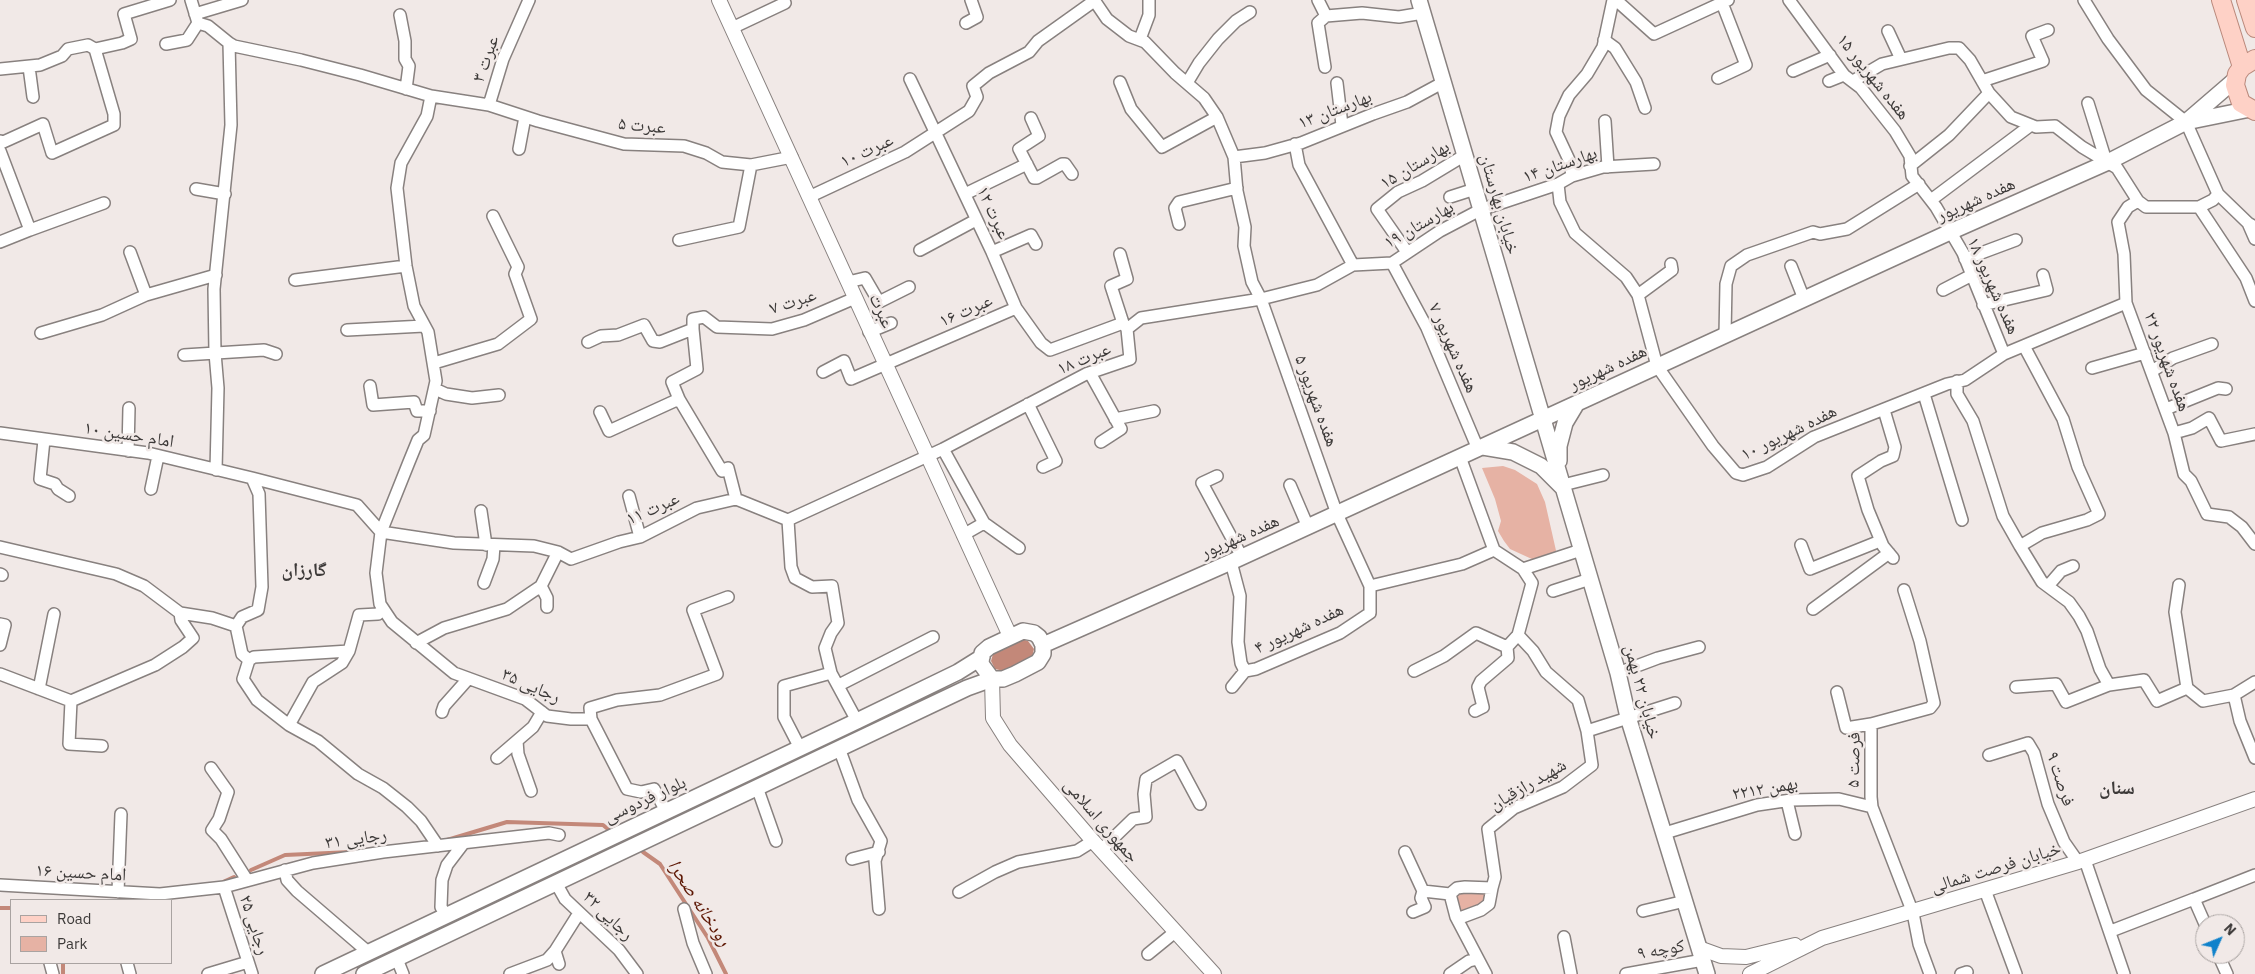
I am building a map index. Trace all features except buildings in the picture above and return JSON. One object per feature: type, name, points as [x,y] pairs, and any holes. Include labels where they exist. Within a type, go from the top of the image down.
[{"type":"main road","points":[[2221,0],[2244,68],[2238,97],[2253,110]]},
{"type":"main road","points":[[2246,0],[2255,28]]},
{"type":"main road","name":"خیابان بهارستان","points":[[1421,7],[1543,419]]},
{"type":"main road","name":"هفده شهریور","points":[[1043,645],[1237,560],[2106,162],[2186,122],[2244,68]]},
{"type":"main road","name":"هفده شهریور","points":[[2186,122],[2253,110]]},
{"type":"main road","points":[[1559,470],[1559,446],[1566,423],[1578,403]]},
{"type":"main road","name":"خیابان ۲۲ بهمن","points":[[1543,419],[1618,673],[1628,717],[1703,961]]},
{"type":"main road","points":[[1480,448],[1513,452],[1541,466],[1563,487]]},
{"type":"main road","points":[[1010,636],[1023,631],[1034,633],[1043,645]]},
{"type":"main road","name":"بلوار فردوسی","points":[[323,974],[958,672],[982,657],[982,653],[989,647],[1010,636]]},
{"type":"main road","name":"بلوار فردوسی","points":[[364,974],[839,748],[992,679],[1003,679],[1038,662],[1043,654],[1043,645]]},
{"type":"main road","points":[[982,657],[981,664],[992,679]]},
{"type":"main road","points":[[550,866],[556,883]]},
{"type":"street","points":[[0,69],[40,65],[62,56],[68,50],[88,45],[95,49],[122,43],[131,39],[124,14],[170,0]]},
{"type":"street","points":[[191,0],[197,18],[229,43],[231,125],[216,275],[215,353],[218,388],[216,470]]},
{"type":"street","points":[[166,44],[187,40],[197,18],[242,0]]},
{"type":"street","name":"عبرت ۳","points":[[229,43],[234,46],[301,60],[431,96],[489,105],[502,59],[529,0]]},
{"type":"street","name":"عبرت","points":[[719,0],[1010,636]]},
{"type":"street","points":[[966,23],[977,17],[972,0]]},
{"type":"street","name":"هفده شهریور ۵","points":[[1094,0],[1107,19],[1129,36],[1140,39],[1204,98],[1217,117],[1234,157],[1237,188],[1245,226],[1244,246],[1252,282],[1261,299],[1337,514]]},
{"type":"street","name":"عبرت ۱۰","points":[[810,196],[905,152],[969,112],[977,97],[973,86],[988,73],[1029,52],[1038,41],[1094,0]]},
{"type":"street","points":[[1140,39],[1149,15],[1149,0]]},
{"type":"street","points":[[1318,0],[1326,16]]},
{"type":"street","points":[[1572,176],[1570,162],[1556,132],[1559,116],[1569,95],[1587,74],[1603,46],[1614,0],[1654,34],[1725,1],[1746,66],[1718,78]]},
{"type":"street","name":"هفده شهریور ۱۵","points":[[1789,0],[1848,78],[1861,88],[1895,131],[1910,156],[1912,176],[1931,200],[1950,232]]},
{"type":"street","points":[[2084,0],[2108,39],[2146,90],[2186,122],[2218,194],[2252,225],[2255,239]]},
{"type":"street","points":[[732,28],[785,3]]},
{"type":"street","points":[[1325,67],[1318,22],[1326,16],[1362,13],[1398,17],[1421,7]]},
{"type":"street","points":[[1187,83],[1198,63],[1218,39],[1236,21],[1250,12]]},
{"type":"street","points":[[400,15],[406,41],[406,59],[409,66],[406,89]]},
{"type":"street","points":[[1982,81],[2043,61],[2032,36],[2048,30]]},
{"type":"street","points":[[1888,31],[1901,59]]},
{"type":"street","points":[[1604,40],[1614,48],[1636,82],[1645,108]]},
{"type":"street","points":[[1829,81],[1848,78],[1882,64],[1901,59],[1959,48],[1989,93],[2011,117],[2031,125],[2055,126],[2117,168],[2138,201],[2146,207],[2199,207],[2213,200],[2218,194]]},
{"type":"street","points":[[30,230],[0,145],[43,124],[52,153],[114,126],[114,114],[95,49]]},
{"type":"street","points":[[1793,71],[1830,54]]},
{"type":"street","points":[[28,67],[33,97]]},
{"type":"street","name":"عبرت ۱۲","points":[[910,79],[992,252],[1016,308]]},
{"type":"street","points":[[1120,82],[1131,109],[1162,147],[1217,117]]},
{"type":"street","name":"بهارستان ۱۳","points":[[1234,157],[1265,153],[1296,144],[1407,102],[1444,82]]},
{"type":"street","points":[[1337,83],[1342,125]]},
{"type":"street","points":[[1910,166],[1949,135],[1989,93]]},
{"type":"street","points":[[289,725],[313,682],[342,663],[348,651],[359,615],[378,614],[383,609],[380,604],[376,573],[381,532],[408,462],[418,440],[424,434],[430,411],[436,381],[434,363],[428,332],[414,306],[406,266],[396,188],[401,163],[426,116],[431,96]]},
{"type":"street","points":[[2088,103],[2106,162]]},
{"type":"street","name":"عبرت ۵","points":[[489,105],[525,117],[624,144],[684,146],[706,153],[722,162],[751,165],[792,157]]},
{"type":"street","points":[[519,149],[525,117]]},
{"type":"street","points":[[1030,118],[1039,136],[1018,149],[1036,178],[1062,164],[1065,164],[1072,174]]},
{"type":"street","points":[[1605,121],[1608,167]]},
{"type":"street","points":[[1931,200],[2031,125]]},
{"type":"street","points":[[1296,144],[1299,165],[1353,265]]},
{"type":"street","name":"بهارستان ۱۵","points":[[1407,252],[1377,209],[1398,192],[1422,181],[1465,155]]},
{"type":"street","points":[[965,194],[1027,164]]},
{"type":"street","name":"بهارستان ۱۴","points":[[1480,210],[1558,184],[1572,176],[1608,167],[1654,164]]},
{"type":"street","points":[[679,240],[739,227],[751,165]]},
{"type":"street","points":[[1558,184],[1560,202],[1575,233],[1626,277],[1638,295],[1657,366]]},
{"type":"street","points":[[1725,335],[1726,284],[1731,266],[1748,255],[1812,232],[1820,234],[1847,229],[1919,184]]},
{"type":"street","points":[[1179,224],[1175,208],[1180,202],[1237,188]]},
{"type":"street","points":[[1450,198],[1475,189]]},
{"type":"street","points":[[196,190],[225,194]]},
{"type":"street","name":"هفده شهریور ۲۲","points":[[2138,201],[2128,207],[2118,222],[2124,254],[2126,304],[2166,409],[2184,474],[2191,481],[2207,514],[2229,517],[2242,527],[2255,544]]},
{"type":"street","points":[[0,242],[104,203]]},
{"type":"street","points":[[2199,207],[2246,278],[2255,301]]},
{"type":"street","name":"بهارستان ۱۹","points":[[1261,299],[1317,285],[1353,265],[1392,263],[1440,231],[1480,210]]},
{"type":"street","points":[[434,363],[498,344],[531,319],[515,274],[518,268],[493,216]]},
{"type":"street","points":[[920,250],[976,220]]},
{"type":"street","name":"هفده شهریور ۱۸","points":[[1950,232],[1965,259],[1970,276],[2004,354]]},
{"type":"street","points":[[992,252],[1030,235],[1036,244]]},
{"type":"street","points":[[1965,259],[2016,240]]},
{"type":"street","points":[[130,252],[146,295]]},
{"type":"street","points":[[1120,254],[1127,279],[1111,286],[1125,326]]},
{"type":"street","name":"هفده شهریور ۷","points":[[1392,263],[1427,328],[1480,448]]},
{"type":"street","points":[[1638,295],[1672,270],[1671,264]]},
{"type":"street","points":[[295,280],[406,266]]},
{"type":"street","points":[[1791,266],[1804,299]]},
{"type":"street","points":[[41,333],[102,315],[146,295],[216,275]]},
{"type":"street","points":[[1983,305],[2047,290],[2043,275]]},
{"type":"street","points":[[1943,290],[1970,276]]},
{"type":"street","points":[[848,282],[865,278],[879,302],[909,288]]},
{"type":"street","name":"عبرت ۷","points":[[693,329],[693,320],[704,317],[717,327],[772,329],[804,320],[854,298]]},
{"type":"street","name":"عبرت ۱۸","points":[[926,455],[943,449],[1090,373],[1130,359],[1125,326],[1141,318],[1261,299]]},
{"type":"street","name":"هفده شهریور ۲۲","points":[[2004,354],[2126,304]]},
{"type":"street","name":"عبرت ۱۶","points":[[822,372],[844,361],[851,379],[1016,308],[1041,343],[1050,350],[1125,326]]},
{"type":"street","points":[[870,332],[891,323]]},
{"type":"street","points":[[588,342],[601,336],[618,335],[644,325],[653,341],[660,342],[693,329],[697,369],[672,382],[679,399],[722,471],[728,468],[736,499],[788,520],[926,455]]},
{"type":"street","points":[[347,330],[424,326]]},
{"type":"street","points":[[2152,371],[2173,358],[2212,344]]},
{"type":"street","points":[[2020,546],[2042,533],[2087,520],[2099,514],[2078,467],[2063,419],[2024,346]]},
{"type":"street","points":[[184,355],[264,350],[276,354]]},
{"type":"street","points":[[2092,368],[2145,353]]},
{"type":"street","name":"هفده شهریور ۱۰","points":[[1657,366],[1713,446],[1736,473],[1743,475],[1766,466],[1814,437],[1983,370],[2004,354]]},
{"type":"street","points":[[1090,373],[1121,429],[1101,442]]},
{"type":"street","points":[[1957,381],[1956,394],[1973,421],[2004,516],[2030,565],[2048,586],[2069,602],[2079,616],[2087,631],[2100,669],[2109,685]]},
{"type":"street","points":[[370,386],[373,405],[414,402],[416,411],[430,411]]},
{"type":"street","points":[[2166,409],[2218,388],[2226,389]]},
{"type":"street","points":[[434,389],[446,394],[472,398],[499,395]]},
{"type":"street","points":[[1924,394],[1962,520]]},
{"type":"street","points":[[600,412],[609,431],[679,399]]},
{"type":"street","points":[[1028,404],[1056,461],[1044,467]]},
{"type":"street","points":[[128,451],[129,408]]},
{"type":"street","points":[[1813,609],[1891,555],[1880,541],[1858,476],[1881,460],[1893,456],[1895,447],[1884,410]]},
{"type":"street","points":[[1115,419],[1154,411]]},
{"type":"street","name":"هفده شهریور ۲۲","points":[[2174,434],[2192,428],[2209,418],[2220,441],[2255,434]]},
{"type":"street","name":"امام حسین ۱۰","points":[[0,433],[158,456],[357,505],[381,532]]},
{"type":"street","points":[[44,440],[40,479],[55,484],[58,489],[69,496]]},
{"type":"street","points":[[943,449],[984,523],[1020,548]]},
{"type":"street","points":[[151,489],[158,456]]},
{"type":"street","points":[[1460,457],[1494,550],[1523,569],[1532,583],[1518,635],[1507,647],[1508,658],[1481,682],[1478,687],[1483,707],[1475,711]]},
{"type":"street","points":[[1563,487],[1602,475]]},
{"type":"street","points":[[1217,476],[1202,483],[1237,560],[1240,596],[1238,642],[1240,663],[1245,671]]},
{"type":"street","points":[[249,660],[242,654],[236,626],[242,617],[258,610],[262,587],[259,494],[252,478]]},
{"type":"street","points":[[1290,484],[1308,527]]},
{"type":"street","points":[[629,496],[640,537]]},
{"type":"street","name":"عبرت ۱۱","points":[[381,532],[490,545],[534,546],[558,552],[570,559],[619,542],[640,537],[697,508],[736,499]]},
{"type":"street","points":[[481,511],[492,559],[484,583]]},
{"type":"street","name":"هفده شهریور ۴","points":[[1232,687],[1245,671],[1256,669],[1340,633],[1370,613],[1370,586],[1337,514]]},
{"type":"street","points":[[788,520],[792,568],[795,578],[812,587],[832,586],[838,624],[831,633],[825,648],[831,673],[857,721]]},
{"type":"street","points":[[963,535],[984,523]]},
{"type":"street","points":[[1801,545],[1810,569],[1880,541]]},
{"type":"street","points":[[0,547],[116,574],[144,586],[180,613],[212,618],[236,626]]},
{"type":"street","points":[[1370,586],[1462,564],[1494,550]]},
{"type":"street","points":[[1523,569],[1581,550]]},
{"type":"street","points":[[416,643],[444,628],[507,609],[541,586],[558,552]]},
{"type":"street","points":[[2048,586],[2061,571],[2073,566]]},
{"type":"street","points":[[1553,591],[1590,579]]},
{"type":"street","points":[[2179,585],[2175,612],[2187,688],[2202,701],[2234,695],[2255,682]]},
{"type":"street","points":[[541,586],[547,598],[547,607]]},
{"type":"street","name":"فرصت ۵","points":[[1904,590],[1920,641],[1934,703],[1930,708],[1871,724],[1872,807],[1913,913],[1919,944],[1930,974]]},
{"type":"street","points":[[666,811],[654,789],[641,792],[627,789],[591,719],[590,708],[617,700],[660,695],[718,674],[693,610],[728,597]]},
{"type":"street","name":"رجایی ۳۵","points":[[383,609],[392,622],[454,673],[526,699],[547,716],[591,719]]},
{"type":"street","points":[[0,674],[71,701],[135,674],[183,648],[193,638],[181,620],[180,613]]},
{"type":"street","points":[[39,689],[54,614]]},
{"type":"street","points":[[0,624],[4,626],[0,645]]},
{"type":"street","points":[[1414,671],[1444,656],[1476,633],[1507,647]]},
{"type":"street","name":"شهید رازقیان","points":[[1492,888],[1495,877],[1488,829],[1514,808],[1563,787],[1592,765],[1587,731],[1578,700],[1546,672],[1533,651],[1518,635]]},
{"type":"street","points":[[839,685],[933,637]]},
{"type":"street","points":[[1618,673],[1658,658],[1699,647]]},
{"type":"street","points":[[348,651],[254,657],[249,660],[243,679],[257,700],[289,725],[318,741],[358,774],[383,788],[407,807],[421,821],[438,846]]},
{"type":"street","points":[[800,748],[784,717],[784,686],[831,673]]},
{"type":"street","points":[[442,712],[444,706],[468,679]]},
{"type":"street","name":"جمهوری اسلامی","points":[[992,679],[993,718],[1010,745],[1097,846],[1214,974]]},
{"type":"street","points":[[2016,687],[2041,683],[2056,684],[2066,702],[2109,685],[2144,680],[2157,701],[2187,688]]},
{"type":"street","points":[[1837,692],[1846,728],[1871,724]]},
{"type":"street","points":[[2234,695],[2240,721],[2255,758]]},
{"type":"street","points":[[71,701],[69,744],[102,746]]},
{"type":"street","points":[[1587,731],[1675,703]]},
{"type":"street","points":[[497,758],[533,727],[542,712]]},
{"type":"street","points":[[517,741],[518,754],[532,791]]},
{"type":"street","name":"فرصت ۹","points":[[1989,754],[2028,743],[2034,752],[2048,804],[2064,842],[2082,861]]},
{"type":"street","points":[[839,748],[858,800],[881,841],[880,852],[875,861],[879,909]]},
{"type":"street","points":[[959,892],[995,872],[1018,862],[1097,846],[1134,819],[1146,817],[1144,794],[1146,779],[1177,761],[1200,804]]},
{"type":"street","points":[[211,768],[228,792],[219,819],[212,830],[221,839],[247,880]]},
{"type":"street","points":[[757,787],[776,841]]},
{"type":"street","name":"۲۲بهمن ۱۲","points":[[1665,833],[1756,805],[1787,800],[1839,799],[1872,807]]},
{"type":"street","name":"خیابان فرصت شمالی","points":[[1750,974],[1822,938],[1913,913],[2082,861],[2255,799]]},
{"type":"street","points":[[1787,800],[1795,834]]},
{"type":"street","points":[[118,892],[121,814]]},
{"type":"street","name":"رجایی ۳۱","points":[[159,897],[224,886],[313,863],[383,852],[549,833],[559,835]]},
{"type":"street","points":[[446,916],[441,907],[442,880],[448,866],[463,844]]},
{"type":"street","points":[[852,859],[880,852]]},
{"type":"street","points":[[1405,852],[1423,891],[1421,898],[1425,907],[1413,912]]},
{"type":"street","points":[[2082,861],[2111,931],[2124,974]]},
{"type":"street","points":[[285,870],[287,880],[297,891],[368,952]]},
{"type":"street","points":[[2111,931],[2255,875]]},
{"type":"street","name":"رجایی ۳۲","points":[[556,883],[565,899],[619,950],[637,974]]},
{"type":"street","name":"امام حسین ۱۶","points":[[0,885],[118,892],[159,897]]},
{"type":"street","name":"رجایی ۲۵","points":[[224,886],[252,974]]},
{"type":"street","points":[[1423,891],[1450,894],[1457,888],[1465,886],[1492,888],[1489,904],[1481,910],[1457,920]]},
{"type":"street","points":[[1984,890],[2016,974]]},
{"type":"street","points":[[1450,894],[1457,920],[1486,974]]},
{"type":"street","points":[[2194,899],[2201,914]]},
{"type":"street","points":[[1643,911],[1685,900]]},
{"type":"street","points":[[684,910],[693,943],[705,974]]},
{"type":"street","points":[[510,974],[547,960],[555,951],[579,913]]},
{"type":"street","points":[[1148,954],[1175,932]]},
{"type":"street","points":[[1564,937],[1571,974]]},
{"type":"street","points":[[1703,961],[1721,956],[1746,957],[1822,938]]},
{"type":"street","points":[[555,951],[560,964]]},
{"type":"street","points":[[1450,974],[1469,961],[1478,958]]},
{"type":"street","points":[[397,959],[403,974]]},
{"type":"street","name":"کوچه ۹","points":[[1626,974],[1703,961]]},
{"type":"street","points":[[208,974],[248,962]]},
{"type":"green space","points":[[1503,466],[1515,470],[1537,484],[1545,502],[1557,555],[1534,560],[1510,549],[1504,541],[1498,531],[1501,521],[1495,499],[1482,468]]},
{"type":"green space","points":[[1492,888],[1489,904],[1457,919],[1450,894]]},
{"type":"shaded area","points":[[1022,639],[1028,641],[1034,649],[1032,658],[1004,671],[995,669],[991,661],[993,654]]},
{"type":"waterway","name":"رودخانه صحرا","points":[[447,840],[507,822],[603,825],[609,830]]},
{"type":"waterway","points":[[251,870],[285,855],[351,852]]},
{"type":"waterway","name":"رودخانه صحرا","points":[[643,852],[660,864],[708,938],[726,974]]},
{"type":"waterway","points":[[223,882],[234,877]]},
{"type":"waterway","points":[[134,899],[143,898]]},
{"type":"waterway","points":[[0,908],[10,908]]},
{"type":"waterway","points":[[63,964],[63,974]]},
{"type":"district","name":"گارزان","points":[[304,571]]},
{"type":"district","name":"سنان","points":[[2117,789]]}]
